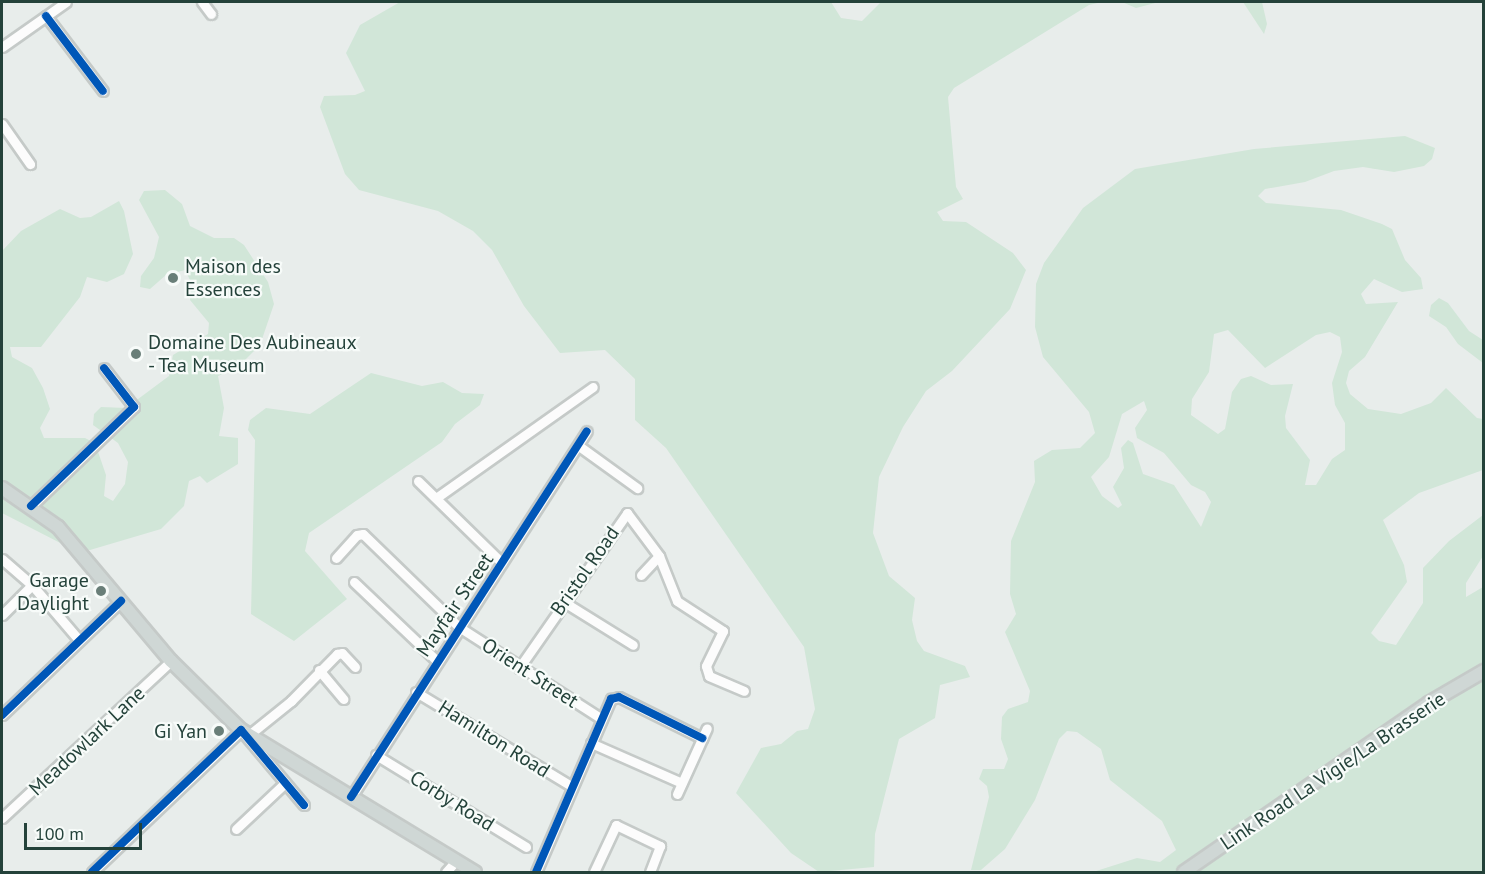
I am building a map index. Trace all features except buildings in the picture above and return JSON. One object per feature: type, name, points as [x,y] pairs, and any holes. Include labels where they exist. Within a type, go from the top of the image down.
[{"type":"main road","points":[[2,488],[31,506],[58,527],[171,661],[245,732],[475,873]]},
{"type":"main road","name":"Link Road La Vigie/La Brasserie","points":[[1184,873],[1430,704],[1484,671]]},
{"type":"street","points":[[2,47],[66,2]]},
{"type":"street","points":[[202,2],[211,15]]},
{"type":"street","points":[[46,16],[103,91]]},
{"type":"street","points":[[2,124],[30,164]]},
{"type":"street","points":[[31,506],[134,407],[104,368]]},
{"type":"street","points":[[436,498],[593,387]]},
{"type":"street","name":"Mayfair Street","points":[[351,797],[416,692],[587,432]]},
{"type":"street","points":[[579,446],[637,488]]},
{"type":"street","points":[[418,481],[502,563]]},
{"type":"street","name":"Bristol Road","points":[[519,668],[627,513],[659,556],[677,601],[721,627],[723,636],[706,671],[744,691]]},
{"type":"street","name":"Orient Street","points":[[336,558],[357,535],[363,534],[459,627],[519,668],[602,719]]},
{"type":"street","points":[[641,575],[659,556]]},
{"type":"street","points":[[2,560],[32,585],[79,640]]},
{"type":"street","points":[[354,582],[437,661]]},
{"type":"street","points":[[2,615],[32,585]]},
{"type":"street","points":[[2,715],[121,601]]},
{"type":"street","points":[[564,602],[599,618],[633,645]]},
{"type":"street","points":[[92,873],[245,732],[291,701],[319,670],[339,653],[355,667]]},
{"type":"street","name":"Meadowlark Lane","points":[[2,818],[171,661]]},
{"type":"street","points":[[319,670],[343,699]]},
{"type":"street","name":"Hamilton Road","points":[[416,692],[571,786]]},
{"type":"street","points":[[536,873],[571,786],[611,699],[619,697],[702,738]]},
{"type":"street","points":[[677,794],[707,728]]},
{"type":"street","points":[[245,732],[304,805]]},
{"type":"street","points":[[591,743],[682,783]]},
{"type":"street","name":"Corby Road","points":[[376,755],[526,847]]},
{"type":"street","points":[[236,830],[285,783]]},
{"type":"street","points":[[594,873],[616,825],[660,846],[650,873]]},
{"type":"street","points":[[446,873],[456,861]]},
{"type":"green space","points":[[400,2],[831,2],[841,18],[862,21],[881,2],[1102,2],[1089,5],[954,88],[948,97],[956,187],[963,199],[937,212],[943,221],[966,222],[1013,253],[1026,270],[1010,309],[952,371],[926,391],[903,427],[879,477],[873,533],[889,576],[915,598],[912,620],[917,641],[924,651],[965,666],[970,677],[940,685],[935,718],[899,739],[875,834],[874,867],[819,872],[791,853],[736,793],[761,748],[781,744],[797,731],[808,729],[815,709],[804,647],[666,448],[635,420],[635,379],[605,350],[560,353],[524,306],[492,250],[473,231],[438,211],[359,190],[345,174],[320,107],[324,96],[355,95],[365,91],[346,53],[360,25]]},
{"type":"green space","points":[[1122,2],[1159,2],[1136,8]]},
{"type":"green space","points":[[1243,2],[1262,2],[1267,24],[1264,34]]},
{"type":"green space","points":[[1405,136],[1435,148],[1432,159],[1424,166],[1394,172],[1363,167],[1334,171],[1305,182],[1265,189],[1258,196],[1266,203],[1341,210],[1392,229],[1405,260],[1421,278],[1423,289],[1402,292],[1374,279],[1361,294],[1366,304],[1398,302],[1365,357],[1349,371],[1346,383],[1350,394],[1368,409],[1401,414],[1431,403],[1446,388],[1477,418],[1483,419],[1483,470],[1419,493],[1383,520],[1404,565],[1407,582],[1371,633],[1379,641],[1396,645],[1423,603],[1423,568],[1449,541],[1483,515],[1483,556],[1466,583],[1466,597],[1483,587],[1483,872],[1093,872],[1137,858],[1160,862],[1176,850],[1162,821],[1110,780],[1101,749],[1077,732],[1067,731],[1059,739],[1035,800],[1005,849],[981,870],[971,870],[989,797],[987,786],[979,779],[983,769],[1004,769],[1008,759],[1001,739],[1002,717],[1008,709],[1028,702],[1030,691],[1005,632],[1016,614],[1010,594],[1011,541],[1035,482],[1034,461],[1052,450],[1080,448],[1095,433],[1089,412],[1043,357],[1035,327],[1036,284],[1044,263],[1083,208],[1135,169],[1254,149]],"holes":[[[1228,330],[1265,368],[1316,335],[1330,332],[1340,337],[1342,352],[1332,383],[1335,405],[1345,423],[1345,450],[1332,459],[1316,485],[1305,485],[1310,460],[1286,428],[1285,416],[1293,384],[1271,385],[1251,376],[1241,379],[1232,392],[1225,429],[1218,434],[1191,415],[1192,399],[1209,372],[1214,334]],[[1144,401],[1147,410],[1135,428],[1137,438],[1164,453],[1191,485],[1205,492],[1211,502],[1201,527],[1174,485],[1143,474],[1133,443],[1128,440],[1121,448],[1124,468],[1113,487],[1122,505],[1118,508],[1102,496],[1091,477],[1109,457],[1122,414]]]},
{"type":"green space","points":[[165,190],[182,204],[190,226],[214,238],[234,238],[244,245],[268,282],[274,304],[260,345],[237,368],[218,376],[224,408],[219,436],[238,438],[238,464],[207,483],[200,476],[189,481],[184,506],[161,529],[90,550],[70,548],[2,513],[2,251],[21,231],[60,209],[80,218],[91,217],[119,201],[124,211],[133,254],[124,274],[107,282],[87,277],[80,297],[41,347],[10,347],[12,357],[32,368],[43,388],[50,409],[40,428],[44,438],[85,438],[95,443],[106,475],[104,496],[113,501],[125,484],[128,462],[118,443],[93,425],[94,414],[101,407],[126,408],[169,376],[173,355],[208,334],[209,323],[190,300],[190,280],[185,270],[166,275],[150,289],[140,287],[141,276],[154,258],[159,237],[139,200],[144,191]]},
{"type":"green space","points":[[1439,298],[1448,303],[1469,331],[1483,340],[1483,363],[1458,344],[1446,327],[1429,316],[1431,305]]},
{"type":"green space","points":[[371,373],[422,386],[443,382],[462,393],[484,394],[480,405],[455,424],[442,442],[309,533],[305,551],[347,599],[294,641],[251,614],[255,440],[248,430],[250,420],[266,408],[310,414]]},
{"type":"cycle path","points":[[46,16],[103,91]]},
{"type":"cycle path","points":[[31,506],[134,407],[104,368]]},
{"type":"cycle path","points":[[351,797],[587,431]]},
{"type":"cycle path","points":[[2,715],[121,601]]},
{"type":"cycle path","points":[[536,872],[611,699],[619,697],[702,738]]},
{"type":"cycle path","points":[[92,872],[241,730],[304,805]]},
{"type":"place","name":"Maison des Essences","points":[[173,278]]},
{"type":"place","name":"Domaine Des Aubineaux - Tea Museum","points":[[136,354]]},
{"type":"place","name":"Garage Daylight","points":[[101,591]]},
{"type":"place","name":"Gi Yan","points":[[219,731]]}]
